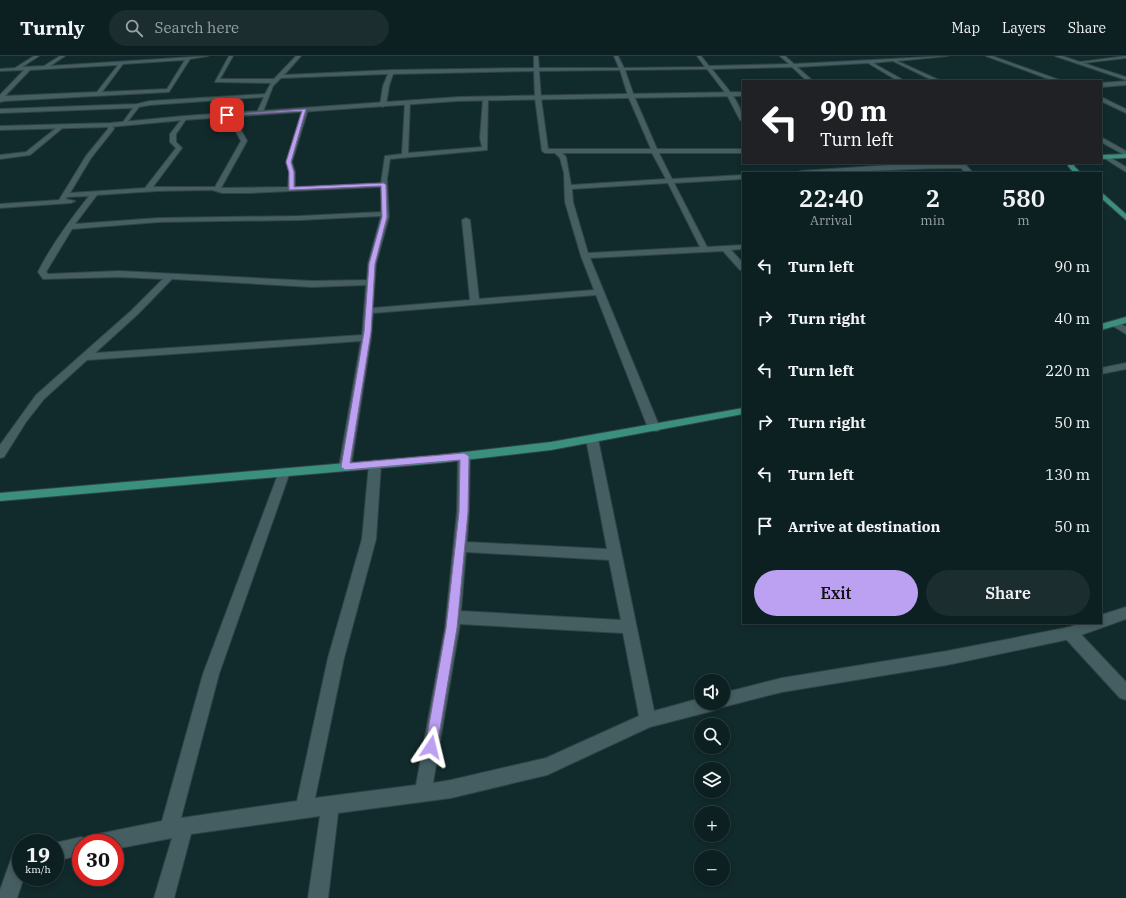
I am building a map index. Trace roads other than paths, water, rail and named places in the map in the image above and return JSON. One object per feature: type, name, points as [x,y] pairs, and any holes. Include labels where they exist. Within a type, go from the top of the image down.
[{"type":"highway","points":[[1103,157],[1126,155]]},
{"type":"highway","points":[[1072,164],[1071,166],[1077,172]]},
{"type":"highway","points":[[1102,195],[1126,218]]},
{"type":"highway","points":[[1102,327],[1126,320]]},
{"type":"highway","points":[[0,497],[464,456],[551,446],[742,411]]},
{"type":"street","points":[[15,70],[37,56]]},
{"type":"street","points":[[43,68],[64,56]]},
{"type":"street","points":[[0,70],[121,64],[161,58],[206,56]]},
{"type":"street","points":[[231,56],[217,81],[277,79],[392,71],[793,66],[892,61],[946,56]]},
{"type":"street","points":[[260,112],[277,79],[300,56]]},
{"type":"street","points":[[536,56],[538,98],[545,151],[742,151]]},
{"type":"street","points":[[616,56],[623,69],[631,96],[654,150],[705,250]]},
{"type":"street","points":[[699,56],[729,95],[742,118]]},
{"type":"street","points":[[782,56],[809,80]]},
{"type":"street","points":[[881,56],[936,80]]},
{"type":"street","points":[[988,56],[1056,80]]},
{"type":"street","points":[[1057,56],[1126,79]]},
{"type":"street","points":[[1103,56],[1113,59]]},
{"type":"street","points":[[1077,62],[1126,57]]},
{"type":"street","points":[[28,69],[2,96],[2,100],[169,90],[188,58]]},
{"type":"street","points":[[869,62],[900,80]]},
{"type":"street","points":[[98,94],[121,64]]},
{"type":"street","points":[[383,105],[386,86],[392,71]]},
{"type":"street","points":[[1102,85],[1126,83]]},
{"type":"street","points":[[0,128],[110,125],[126,122],[260,112],[486,99],[742,94]]},
{"type":"street","points":[[0,111],[138,106],[150,103],[267,96]]},
{"type":"street","points":[[345,467],[366,338],[372,264],[384,214],[384,185],[387,157],[485,149],[483,138],[486,99]]},
{"type":"street","points":[[1102,99],[1126,111]]},
{"type":"street","points":[[405,155],[407,103]]},
{"type":"street","points":[[126,122],[138,106]]},
{"type":"street","points":[[291,189],[292,172],[289,162],[305,110]]},
{"type":"street","points":[[217,190],[244,141],[238,130],[241,114]]},
{"type":"street","points":[[147,190],[179,148],[173,142],[172,134],[184,118]]},
{"type":"street","points":[[63,199],[88,157],[112,129],[110,125]]},
{"type":"street","points":[[0,157],[28,154],[62,126]]},
{"type":"street","points":[[1102,140],[1126,155]]},
{"type":"street","points":[[557,151],[563,157],[567,173],[569,202],[585,256],[654,428]]},
{"type":"street","points":[[1103,157],[1126,170]]},
{"type":"street","points":[[809,164],[818,172],[868,168],[961,164],[969,172]]},
{"type":"street","points":[[568,186],[671,182],[742,177]]},
{"type":"street","points":[[0,206],[147,190],[222,191],[384,185]]},
{"type":"street","points":[[92,197],[69,227],[46,263],[42,272],[46,277],[118,274],[312,284],[371,282]]},
{"type":"street","points":[[69,227],[159,220],[300,218],[384,214]]},
{"type":"street","points":[[466,220],[475,302]]},
{"type":"street","points":[[585,256],[742,247]]},
{"type":"street","points":[[726,249],[742,267]]},
{"type":"street","points":[[0,454],[22,420],[40,397],[171,276]]},
{"type":"street","points":[[369,311],[599,292]]},
{"type":"street","points":[[1116,324],[1126,331]]},
{"type":"street","points":[[85,357],[366,338]]},
{"type":"street","points":[[1102,371],[1126,366]]},
{"type":"street","points":[[592,439],[648,720]]},
{"type":"street","points":[[423,792],[453,617],[463,512],[464,456]]},
{"type":"street","points":[[304,808],[336,658],[369,539],[375,464]]},
{"type":"street","points":[[164,898],[176,828],[210,674],[284,472]]},
{"type":"street","points":[[460,547],[615,555]]},
{"type":"street","points":[[1102,621],[1126,613]]},
{"type":"street","points":[[453,617],[630,627]]},
{"type":"street","points":[[730,698],[782,685],[947,658],[1070,633],[1094,624]]},
{"type":"street","points":[[1070,633],[1126,693]]},
{"type":"street","points":[[124,838],[176,828],[304,808],[451,789],[547,766],[648,720],[694,708]]},
{"type":"street","points":[[318,898],[330,805]]},
{"type":"street","points":[[7,898],[12,884]]}]
